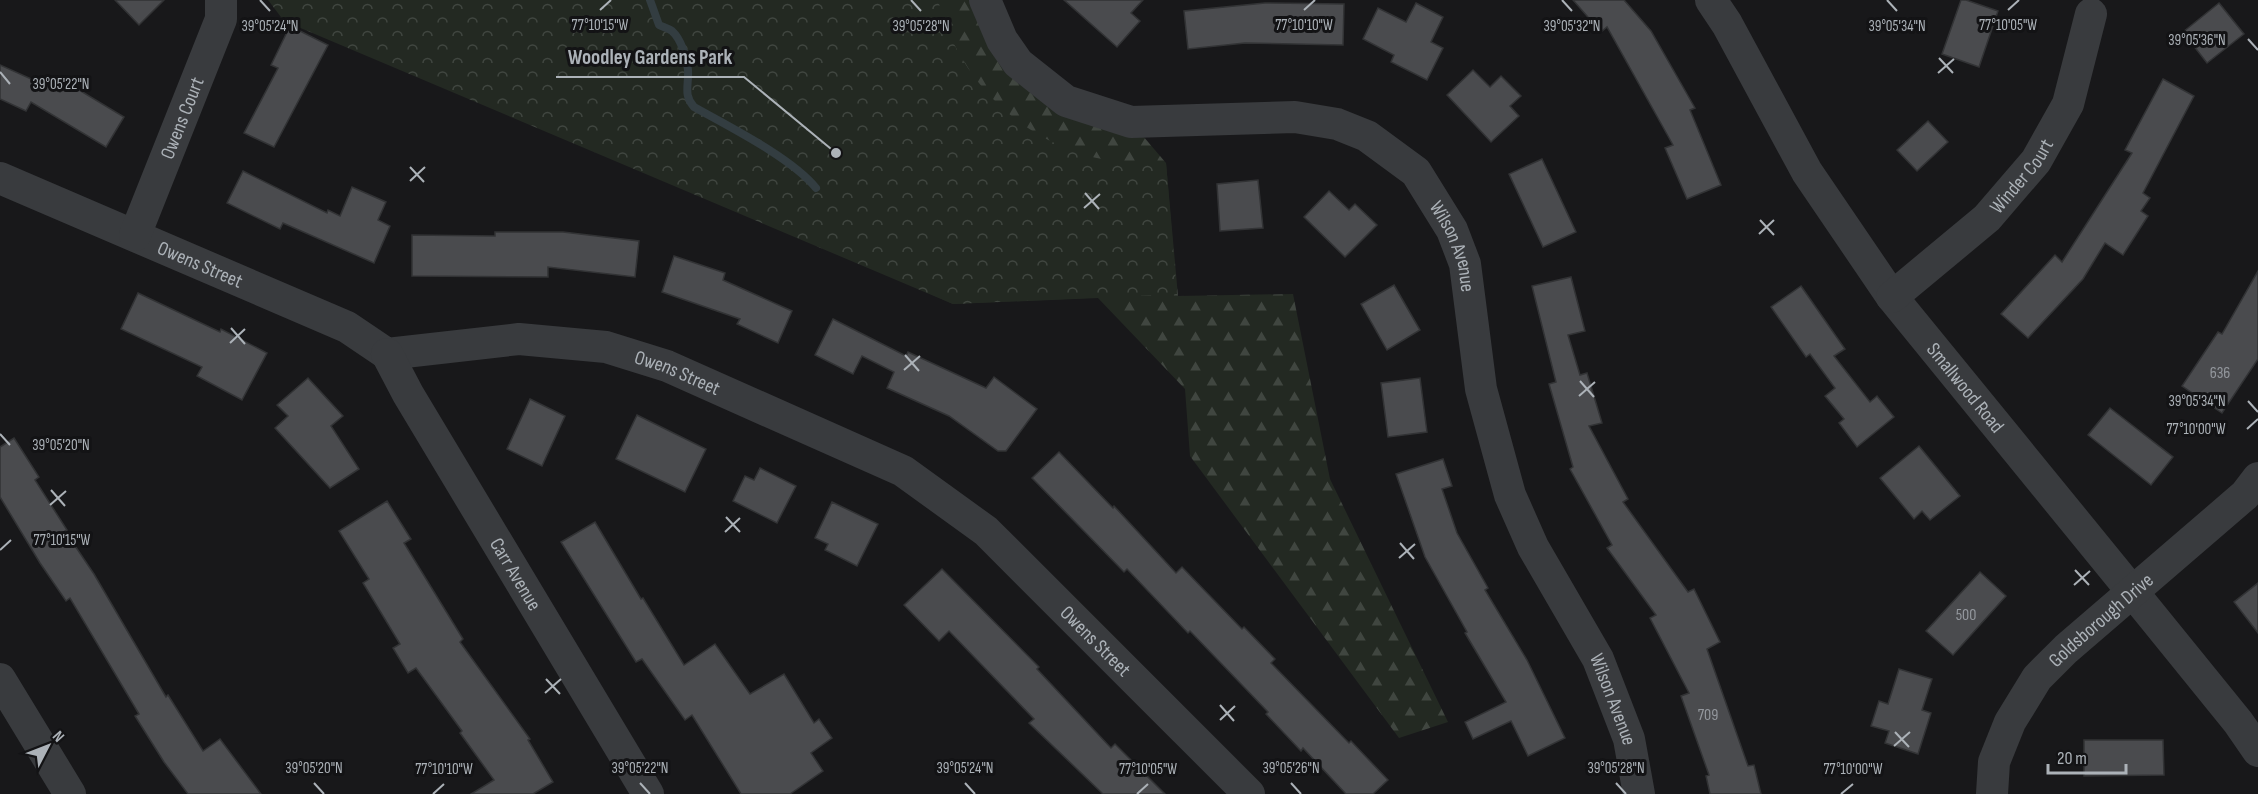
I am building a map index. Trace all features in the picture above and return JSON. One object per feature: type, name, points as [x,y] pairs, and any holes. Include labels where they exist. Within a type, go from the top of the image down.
[{"type":"street","name":"Owens Court","points":[[135,235],[221,19],[221,0]]},
{"type":"street","name":"Wilson Avenue","points":[[985,0],[1002,40],[1018,63],[1066,101],[1131,122],[1295,117],[1337,124],[1368,136],[1416,172],[1452,230],[1465,264],[1481,388],[1510,495],[1533,547],[1598,659],[1629,739],[1639,794]]},
{"type":"street","name":"Smallwood Road","points":[[1711,0],[1727,24],[1807,172],[1892,297],[2238,723],[2258,751]]},
{"type":"street","name":"Winder Court","points":[[1892,297],[1987,218],[2036,161],[2068,104],[2091,14]]},
{"type":"street","name":"Owens Street","points":[[0,178],[347,327],[387,354],[519,339],[606,347],[667,366],[903,471],[986,531],[1249,794]]},
{"type":"street","name":"Carr Avenue","points":[[387,354],[408,394],[648,794]]},
{"type":"street","name":"Goldsborough Drive","points":[[1992,794],[1994,762],[2010,722],[2037,678],[2066,649],[2245,495],[2258,478]]},
{"type":"street","points":[[0,679],[70,794]]},
{"type":"green space","points":[[268,0],[938,0],[948,30],[961,57],[978,82],[999,105],[1022,124],[1048,140],[1077,152],[1114,161],[1166,163],[1177,294],[953,304],[284,21]]},
{"type":"green space","points":[[269,0],[985,0],[1018,63],[1131,122],[1166,163],[1178,296],[1293,294],[1330,479],[1448,722],[1399,738],[1190,456],[1185,389],[1098,298],[953,304]]},
{"type":"building","points":[[115,0],[164,0],[139,25]]},
{"type":"building","points":[[1064,0],[1143,0],[1131,13],[1140,21],[1117,47]]},
{"type":"building","points":[[1573,0],[1624,0],[1651,31],[1695,108],[1690,110],[1721,185],[1687,199],[1665,148],[1673,145],[1607,27],[1601,32]]},
{"type":"building","points":[[1961,0],[1998,11],[1979,67],[1942,54]]},
{"type":"building","points":[[1265,3],[1344,4],[1343,45],[1245,43],[1188,49],[1184,11]]},
{"type":"building","points":[[1416,3],[1443,17],[1431,42],[1443,48],[1427,80],[1391,62],[1394,55],[1363,39],[1378,8],[1406,22]]},
{"type":"building","points":[[2219,3],[2244,34],[2207,63],[2183,32]]},
{"type":"building","points":[[290,26],[328,45],[274,147],[244,133],[278,68],[271,65]]},
{"type":"building","points":[[0,65],[60,92],[66,82],[124,117],[106,147],[31,102],[26,111],[0,99]]},
{"type":"building","points":[[1473,70],[1490,87],[1501,76],[1521,96],[1510,106],[1519,116],[1491,142],[1447,95]]},
{"type":"building","points":[[2163,79],[2194,96],[2143,193],[2150,198],[2141,211],[2148,216],[2123,255],[2105,243],[2083,279],[2028,338],[2001,314],[2055,255],[2062,262],[2132,153],[2125,150]]},
{"type":"building","points":[[1928,121],[1948,142],[1917,171],[1897,150]]},
{"type":"building","points":[[1542,159],[1576,232],[1543,247],[1509,174]]},
{"type":"building","points":[[243,171],[327,213],[328,210],[340,216],[352,187],[386,202],[378,220],[390,226],[374,263],[283,223],[280,229],[227,203]]},
{"type":"building","points":[[1258,180],[1263,228],[1220,231],[1217,184]]},
{"type":"building","points":[[1329,191],[1349,210],[1355,204],[1377,225],[1345,257],[1304,217]]},
{"type":"building","points":[[495,232],[563,232],[639,241],[635,277],[548,267],[548,277],[412,276],[412,235],[495,236]]},
{"type":"building","points":[[674,256],[725,273],[723,280],[792,311],[778,343],[737,324],[740,319],[662,292]]},
{"type":"building","points":[[2258,271],[2258,359],[2222,413],[2182,386],[2218,332],[2222,334]]},
{"type":"building","points":[[1571,277],[1585,331],[1568,335],[1580,375],[1587,373],[1602,423],[1589,426],[1628,499],[1623,502],[1688,592],[1694,589],[1720,642],[1707,649],[1748,766],[1754,765],[1761,794],[1710,794],[1706,776],[1709,775],[1681,696],[1689,693],[1650,618],[1656,615],[1607,548],[1612,545],[1570,469],[1573,467],[1549,384],[1556,382],[1532,286]]},
{"type":"building","points":[[1394,285],[1420,330],[1387,350],[1361,304]]},
{"type":"building","points":[[1801,286],[1845,349],[1834,356],[1870,402],[1877,396],[1894,417],[1857,447],[1839,423],[1844,419],[1825,396],[1835,388],[1810,354],[1806,357],[1771,307]]},
{"type":"building","points":[[138,293],[220,332],[221,329],[267,353],[242,400],[197,376],[202,367],[121,329]]},
{"type":"building","points":[[833,319],[906,356],[908,352],[986,388],[994,377],[1037,409],[1006,451],[998,451],[949,416],[887,388],[894,372],[862,356],[853,374],[815,355]]},
{"type":"building","points":[[308,378],[343,416],[331,426],[359,469],[330,488],[275,428],[288,416],[277,405]]},
{"type":"building","points":[[1420,378],[1427,432],[1388,437],[1381,383]]},
{"type":"building","points":[[530,399],[565,416],[542,466],[507,449]]},
{"type":"building","points":[[2110,408],[2173,457],[2151,485],[2088,435]]},
{"type":"building","points":[[637,415],[706,449],[685,492],[616,459]]},
{"type":"building","points":[[14,438],[39,477],[35,480],[67,530],[65,531],[94,574],[166,697],[168,695],[203,751],[220,739],[261,794],[188,794],[164,762],[135,716],[139,714],[70,598],[66,601],[0,497],[0,447]]},
{"type":"building","points":[[1919,446],[1960,496],[1930,520],[1922,511],[1914,519],[1880,478]]},
{"type":"building","points":[[1059,452],[1113,508],[1114,506],[1176,573],[1182,567],[1242,629],[1244,627],[1275,659],[1271,663],[1388,780],[1373,794],[1346,794],[1303,748],[1301,751],[1266,714],[1268,712],[1190,631],[1188,633],[1127,569],[1124,572],[1032,478]]},
{"type":"building","points":[[1443,459],[1452,486],[1442,489],[1457,533],[1488,588],[1485,590],[1527,660],[1565,738],[1528,756],[1511,721],[1473,739],[1465,722],[1506,702],[1465,633],[1467,632],[1425,557],[1396,474]]},
{"type":"building","points":[[760,468],[796,486],[777,523],[733,501],[745,476],[754,480]]},
{"type":"building","points":[[387,501],[411,539],[404,543],[463,639],[460,642],[530,739],[528,740],[553,782],[533,794],[471,794],[494,780],[416,668],[408,673],[393,648],[400,644],[363,583],[369,579],[339,531]]},
{"type":"building","points":[[832,502],[878,524],[857,566],[825,550],[828,544],[815,538]]},
{"type":"building","points":[[595,522],[684,665],[715,644],[750,694],[784,674],[814,723],[819,719],[832,738],[811,753],[823,771],[790,794],[741,794],[692,715],[685,720],[642,659],[636,662],[561,542]]},
{"type":"building","points":[[942,569],[1039,667],[1037,669],[1111,748],[1115,744],[1165,794],[1103,794],[1029,723],[1034,719],[949,631],[939,641],[904,605]]},
{"type":"building","points":[[1980,572],[2006,596],[1953,655],[1926,631]]},
{"type":"building","points":[[2258,583],[2258,633],[2234,602]]},
{"type":"building","points":[[1899,669],[1932,679],[1922,710],[1931,713],[1918,754],[1885,743],[1889,731],[1871,726],[1879,701],[1888,704]]},
{"type":"building","points":[[2084,740],[2163,740],[2164,775],[2084,776]]},
{"type":"waterway","points":[[650,0],[659,25],[672,31],[683,49],[688,70],[688,94],[694,107],[776,154],[792,165],[816,188]]},
{"type":"place","name":"Woodley Gardens Park","points":[[836,153]]}]
